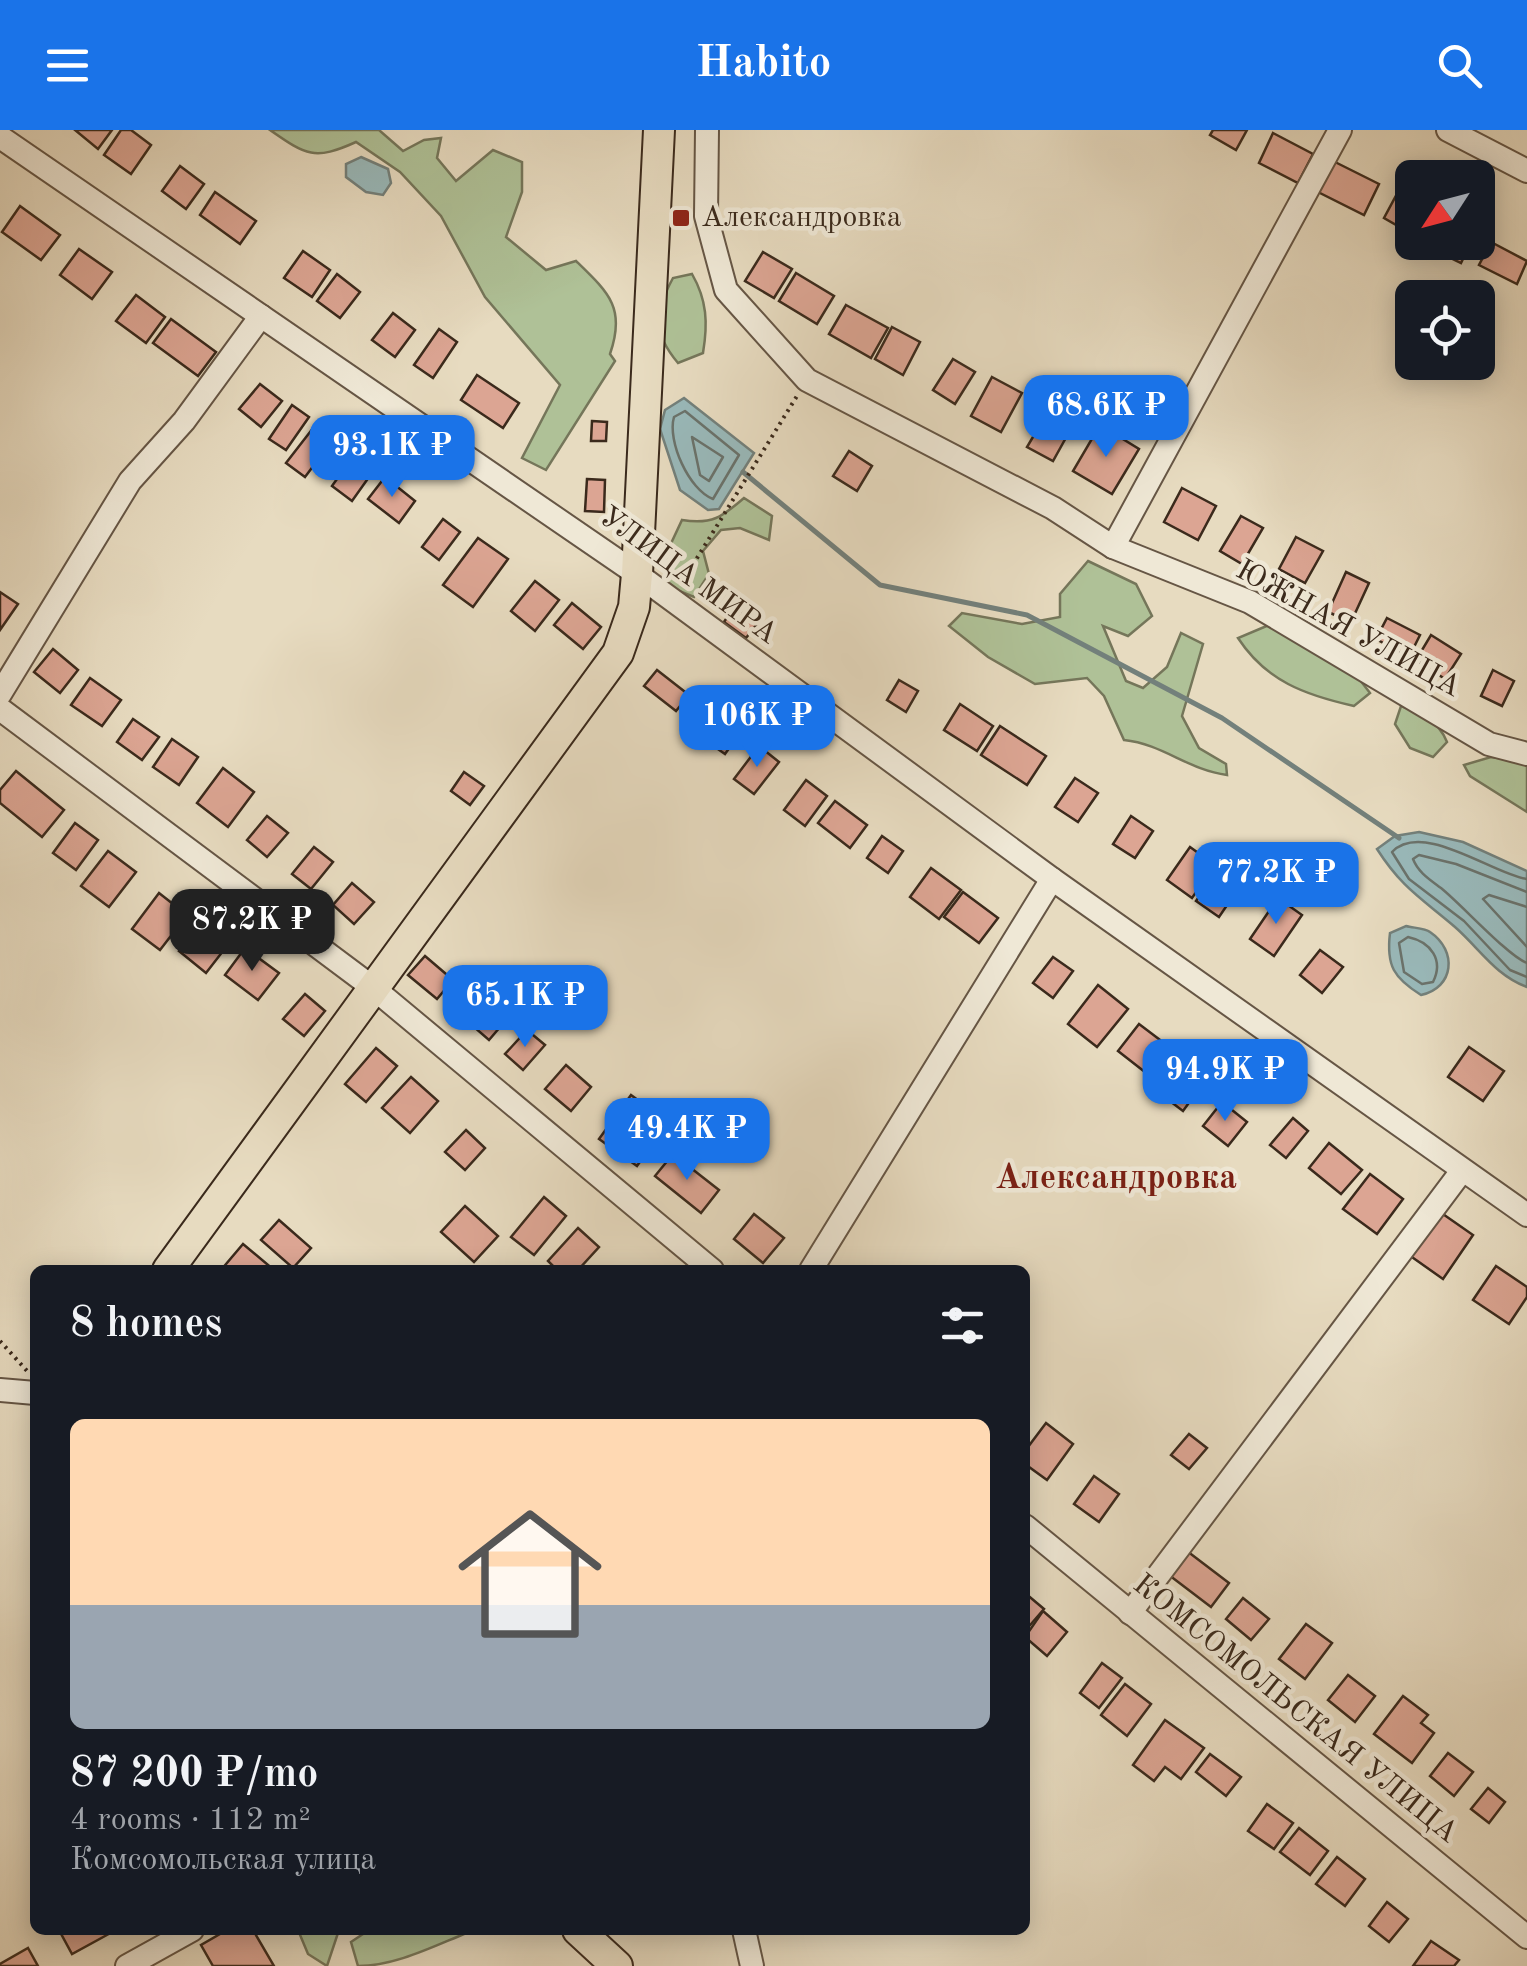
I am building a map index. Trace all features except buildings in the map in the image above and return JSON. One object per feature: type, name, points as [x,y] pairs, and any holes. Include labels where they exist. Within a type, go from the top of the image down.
[{"type":"main road","points":[[172,1265],[618,654],[634,607],[637,574],[659,130]]},
{"type":"main road","points":[[583,1935],[617,1966]]},
{"type":"street","name":"ЮЖНАЯ УЛИЦА","points":[[707,130],[706,216],[726,290],[808,380],[1053,508],[1113,547],[1250,602],[1489,744],[1527,754]]},
{"type":"street","points":[[1113,547],[1340,130]]},
{"type":"street","points":[[1448,130],[1527,170]]},
{"type":"street","name":"УЛИЦА МИРА","points":[[0,137],[637,574],[1052,879],[1461,1172],[1527,1215]]},
{"type":"street","points":[[0,694],[130,482],[184,421],[261,316]]},
{"type":"street","points":[[0,710],[372,988],[706,1265]]},
{"type":"street","points":[[814,1265],[1052,879]]},
{"type":"street","points":[[1130,1613],[1461,1172]]},
{"type":"street","points":[[0,1390],[30,1393]]},
{"type":"street","name":"КОМСОМОЛЬСКАЯ УЛИЦА","points":[[1030,1530],[1527,1938]]},
{"type":"street","points":[[128,1966],[183,1935]]},
{"type":"street","points":[[745,1935],[752,1966]]},
{"type":"path","points":[[671,600],[808,380]]},
{"type":"path","points":[[0,1341],[30,1374]]},
{"type":"green space","points":[[270,130],[379,130],[403,151],[424,140],[441,138],[437,158],[456,181],[493,150],[522,162],[522,192],[506,237],[546,270],[576,261],[605,292],[616,325],[610,354],[615,361],[546,470],[522,458],[560,385],[485,297],[441,216],[400,172],[356,142],[330,152],[311,152]]},
{"type":"green space","points":[[692,274],[705,312],[703,353],[678,363],[660,332],[659,312],[673,278]]},
{"type":"green space","points":[[744,498],[772,516],[769,540],[740,528],[721,530],[703,551],[709,574],[694,597],[667,586],[667,552],[682,520],[716,518]]},
{"type":"green space","points":[[1088,561],[1136,584],[1152,616],[1128,636],[1103,626],[1126,681],[1143,688],[1167,667],[1181,633],[1203,644],[1182,716],[1199,748],[1226,764],[1227,775],[1200,768],[1151,746],[1124,740],[1104,696],[1087,678],[1035,684],[988,657],[949,626],[962,613],[1022,624],[1060,617],[1060,594]]},
{"type":"green space","points":[[1269,625],[1360,680],[1370,693],[1354,706],[1303,691],[1274,676],[1238,638]]},
{"type":"green space","points":[[1401,706],[1428,718],[1443,734],[1447,742],[1433,757],[1410,748],[1395,724]]},
{"type":"green space","points":[[1491,757],[1527,762],[1527,812],[1470,776],[1464,765]]},
{"type":"green space","points":[[300,1935],[337,1935],[327,1966],[308,1954]]},
{"type":"green space","points":[[362,1935],[462,1935],[398,1960],[358,1966],[351,1942]]},
{"type":"water","points":[[361,157],[388,169],[391,183],[383,195],[366,192],[346,177],[346,164]]},
{"type":"water","points":[[684,398],[754,453],[719,509],[708,510],[680,490],[660,429],[665,410]]},
{"type":"water","points":[[1419,832],[1463,842],[1527,871],[1527,987],[1497,969],[1413,892],[1377,849],[1395,836]]},
{"type":"water","points":[[1406,926],[1430,932],[1448,958],[1446,977],[1432,991],[1421,995],[1398,977],[1389,954],[1390,933]]},
{"type":"waterway","points":[[743,472],[880,585],[1027,615],[1222,718],[1399,838]]},
{"type":"place","name":"Александровка","points":[[681,218]]},
{"type":"district","name":"Александровка","points":[[1116,1178]]}]
